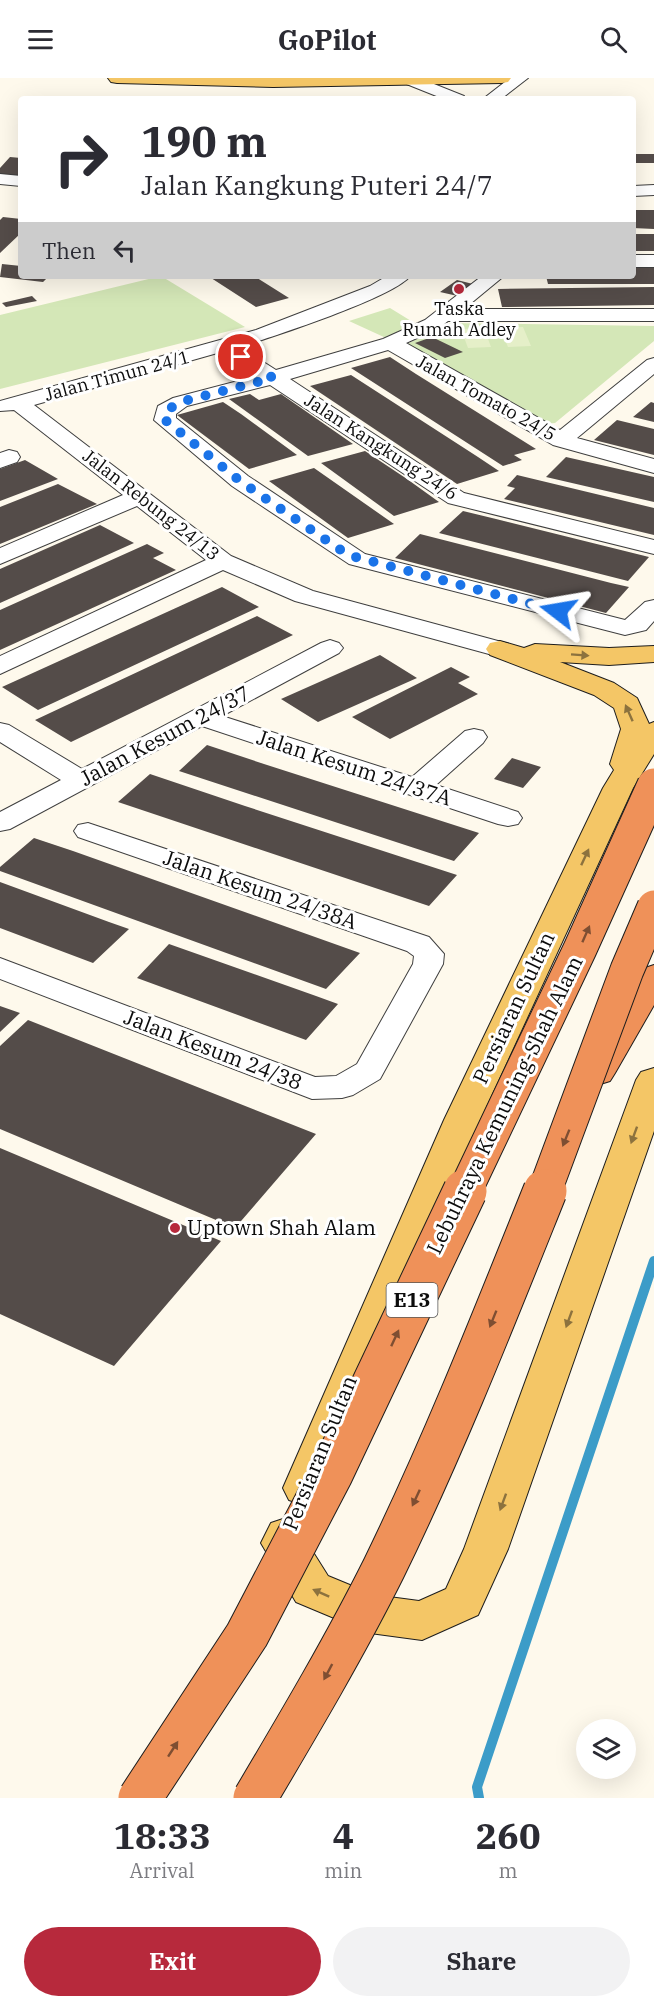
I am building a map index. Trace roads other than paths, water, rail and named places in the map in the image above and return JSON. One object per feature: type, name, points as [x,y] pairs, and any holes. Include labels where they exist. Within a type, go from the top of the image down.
[{"type":"highway","name":"Lebuhraya Kemuning-Shah Alam","points":[[140,1798],[246,1635],[331,1474],[580,948],[636,786]]},
{"type":"highway","points":[[255,1798],[308,1709],[389,1557],[457,1410],[583,1097],[634,948],[654,907]]},
{"type":"highway","points":[[583,1097],[654,976]]},
{"type":"main road","points":[[117,78],[216,82],[502,78]]},
{"type":"main road","points":[[500,649],[591,656],[654,654]]},
{"type":"main road","points":[[500,649],[604,689],[627,704],[636,729],[636,786]]},
{"type":"main road","name":"Persiaran Sultan","points":[[654,731],[636,786],[466,1109],[310,1471],[283,1543],[312,1589],[370,1614],[422,1621],[462,1602],[486,1549],[654,1080]]},
{"type":"street","points":[[495,96],[520,78]]},
{"type":"street","points":[[410,80],[450,96]]},
{"type":"street","points":[[0,179],[18,181]]},
{"type":"street","points":[[636,191],[654,190]]},
{"type":"street","points":[[636,204],[654,204]]},
{"type":"street","points":[[636,261],[654,261]]},
{"type":"street","name":"Jalan Timun 24/1","points":[[9,405],[225,346],[301,321],[368,285],[389,279]]},
{"type":"street","points":[[490,279],[432,324],[390,343],[273,378],[180,402],[166,411],[165,420],[240,481],[348,555],[625,628],[638,625],[654,607]]},
{"type":"street","points":[[444,315],[654,315]]},
{"type":"street","name":"Jalan Tomato 24/5","points":[[390,343],[561,440],[654,466]]},
{"type":"street","name":"Jalan Kangkung 24/6","points":[[225,346],[456,498],[654,547]]},
{"type":"street","points":[[561,440],[654,364]]},
{"type":"street","points":[[631,382],[654,388]]},
{"type":"street","name":"Jalan Rebung 24/13","points":[[9,405],[140,496],[223,561],[304,596],[500,649]]},
{"type":"street","points":[[0,556],[140,496]]},
{"type":"street","points":[[0,666],[223,561]]},
{"type":"street","name":"Jalan Kesum 24/37","points":[[0,823],[330,648]]},
{"type":"street","name":"Jalan Kesum 24/37A","points":[[200,717],[508,818]]},
{"type":"street","points":[[0,731],[81,780]]},
{"type":"street","points":[[416,788],[474,737]]},
{"type":"street","name":"Jalan Kesum 24/38A","points":[[88,831],[418,944],[429,954]]},
{"type":"street","name":"Jalan Kesum 24/38","points":[[0,968],[312,1088],[342,1087],[369,1071],[428,964],[429,954]]},
{"type":"waterway","points":[[479,1798],[477,1787],[654,1261]]},
{"type":"place","name":"Taska Rumah Adley","points":[[459,289]]},
{"type":"place","name":"Uptown Shah Alam","points":[[175,1228]]}]
